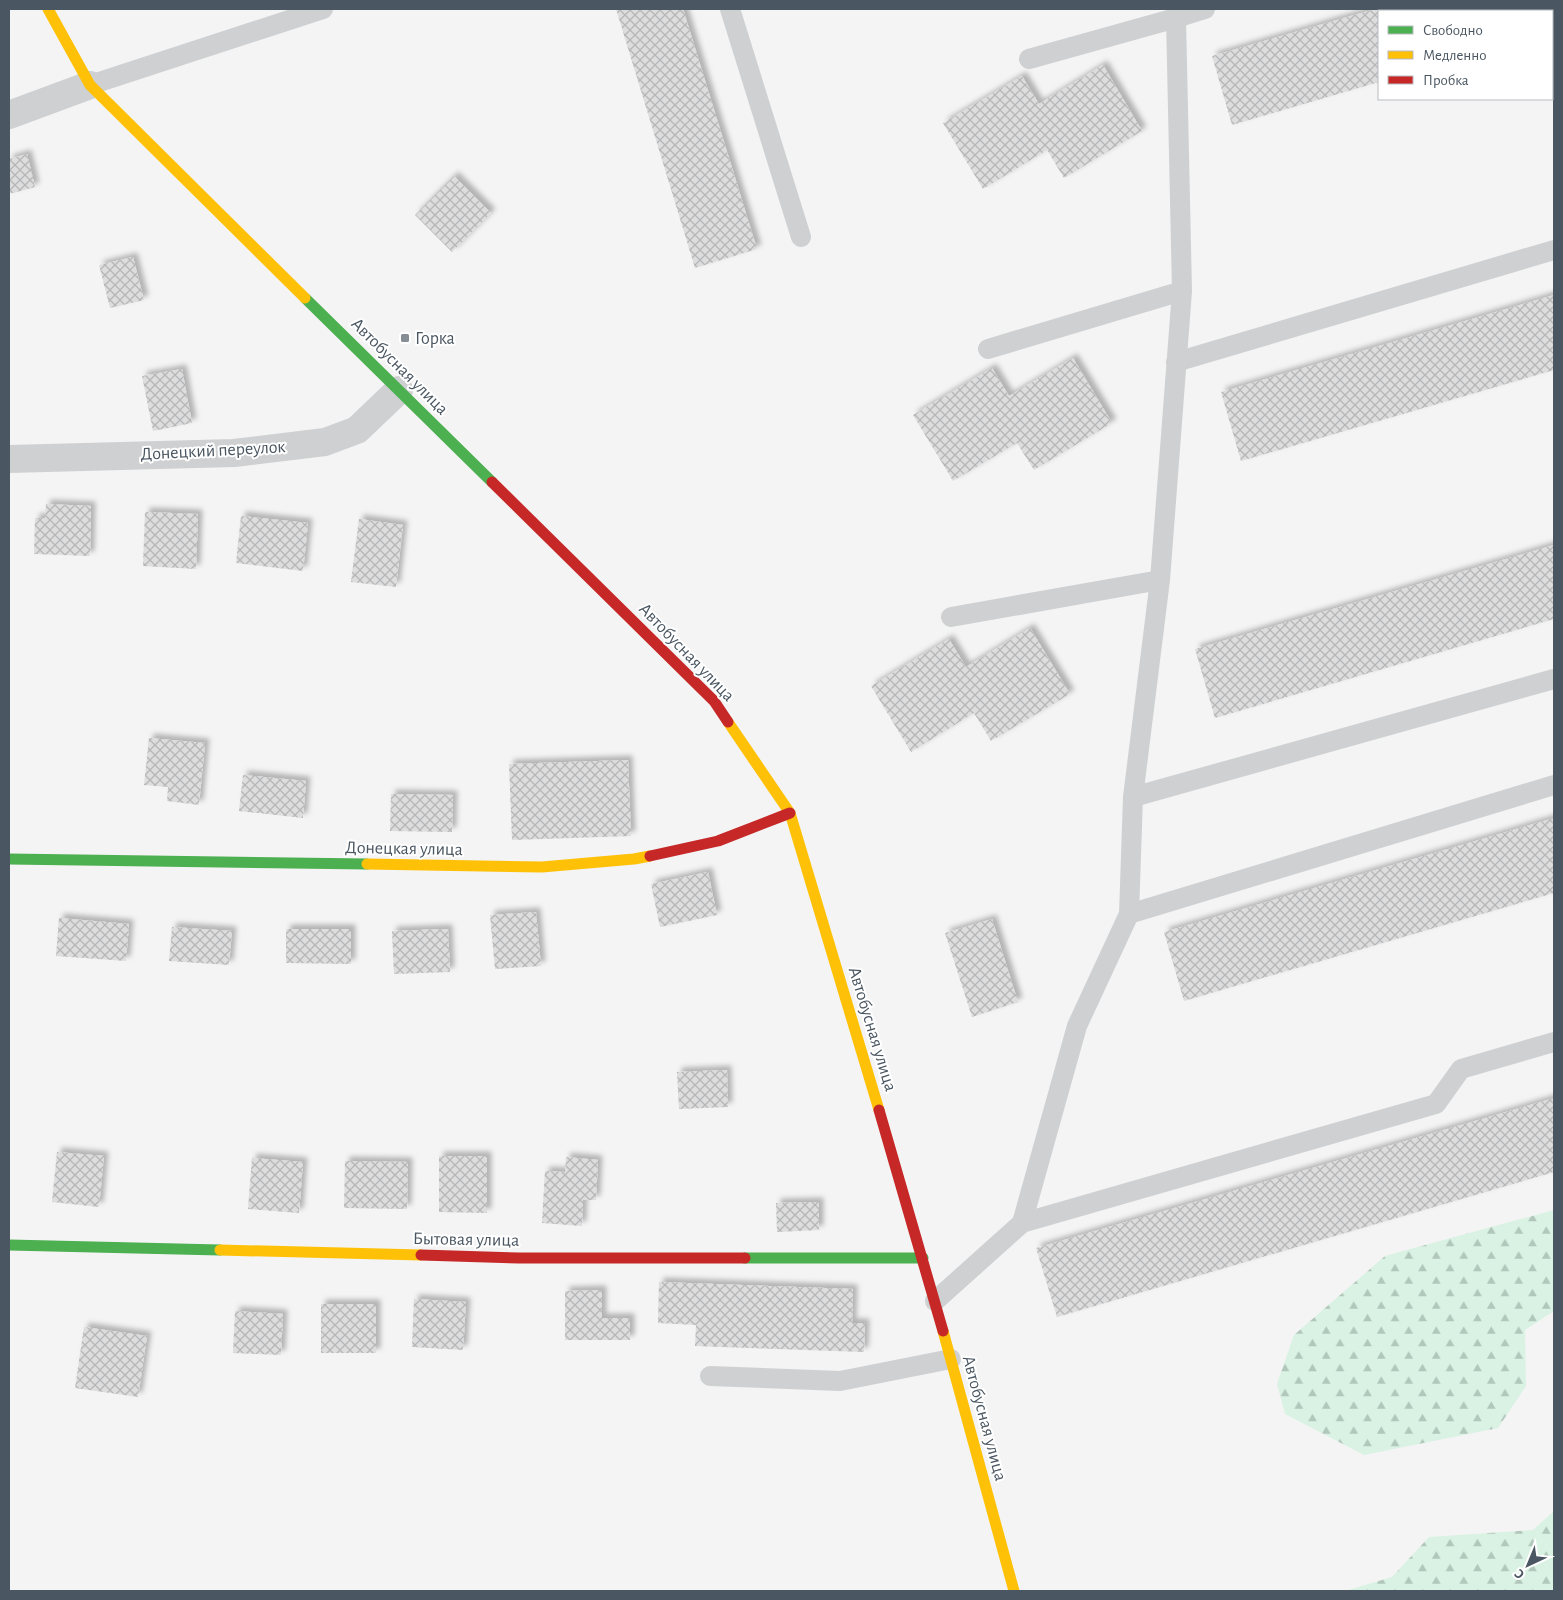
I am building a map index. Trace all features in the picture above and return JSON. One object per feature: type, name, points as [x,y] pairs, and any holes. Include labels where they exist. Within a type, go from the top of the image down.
[{"type":"street","name":"Автобусная улица","points":[[48,9],[90,85],[714,701],[790,813],[923,1258],[1014,1591]]},
{"type":"street","points":[[9,115],[90,85]]},
{"type":"street","name":"Донецкий переулок","points":[[9,459],[234,452],[325,442],[357,430],[399,390]]},
{"type":"street","name":"Донецкая улица","points":[[9,859],[542,868],[634,859],[718,841],[790,813]]},
{"type":"street","name":"Бытовая улица","points":[[9,1245],[519,1258],[923,1258]]},
{"type":"lane","points":[[90,85],[323,9]]},
{"type":"lane","points":[[730,9],[802,237]]},
{"type":"lane","points":[[1029,59],[1205,9]]},
{"type":"lane","points":[[1022,1223],[1078,1026],[1129,914],[1133,797],[1160,580],[1182,291],[1176,18]]},
{"type":"lane","points":[[1176,362],[1554,250]]},
{"type":"lane","points":[[988,349],[1182,291]]},
{"type":"lane","points":[[951,617],[1160,580]]},
{"type":"lane","points":[[1133,797],[1554,678]]},
{"type":"lane","points":[[1129,914],[1554,785]]},
{"type":"lane","points":[[935,1301],[1022,1223],[1436,1104],[1461,1069],[1554,1042]]},
{"type":"lane","points":[[710,1376],[840,1381],[951,1359]]},
{"type":"green space","points":[[1554,1210],[1554,1311],[1525,1330],[1526,1386],[1498,1428],[1364,1455],[1285,1414],[1277,1384],[1294,1335],[1385,1256]]},
{"type":"green space","points":[[1554,1511],[1554,1591],[1345,1591],[1392,1577],[1429,1537],[1533,1530]]},
{"type":"building","points":[[616,9],[683,9],[757,249],[695,268]]},
{"type":"building","points":[[1375,9],[1554,9],[1553,32],[1553,10],[1378,10],[1378,82],[1232,125],[1212,56]]},
{"type":"building","points":[[1103,65],[1142,131],[1064,178],[1047,150],[983,189],[943,123],[1022,76],[1039,104]]},
{"type":"building","points":[[27,154],[35,187],[9,194],[9,159]]},
{"type":"building","points":[[454,176],[491,213],[452,252],[415,215]]},
{"type":"building","points":[[133,257],[144,300],[110,308],[99,265]]},
{"type":"building","points":[[1554,295],[1554,370],[1241,461],[1221,392]]},
{"type":"building","points":[[1073,358],[1112,423],[1034,470],[1017,443],[953,481],[913,415],[992,368],[1009,396]]},
{"type":"building","points":[[182,369],[192,423],[153,431],[142,376]]},
{"type":"building","points":[[46,504],[91,506],[90,556],[34,554],[35,518],[45,518]]},
{"type":"building","points":[[145,512],[198,514],[196,569],[143,566]]},
{"type":"building","points":[[241,516],[308,523],[303,571],[236,563]]},
{"type":"building","points":[[359,519],[403,525],[396,587],[351,582]]},
{"type":"building","points":[[1554,545],[1554,619],[1215,718],[1195,649]]},
{"type":"building","points":[[1030,628],[1070,694],[991,741],[974,713],[911,752],[871,686],[949,639],[966,667]]},
{"type":"building","points":[[149,738],[205,743],[199,805],[167,801],[168,787],[144,785]]},
{"type":"building","points":[[628,760],[631,836],[512,840],[509,764]]},
{"type":"building","points":[[243,775],[306,781],[303,818],[239,811]]},
{"type":"building","points":[[391,794],[453,795],[452,832],[390,831]]},
{"type":"building","points":[[1554,818],[1554,893],[1184,1001],[1164,932]]},
{"type":"building","points":[[708,872],[717,915],[660,927],[651,884]]},
{"type":"building","points":[[536,912],[541,966],[495,969],[490,915]]},
{"type":"building","points":[[59,918],[129,924],[126,961],[56,956]]},
{"type":"building","points":[[992,919],[1018,1002],[972,1017],[945,933]]},
{"type":"building","points":[[172,927],[232,931],[229,965],[169,961]]},
{"type":"building","points":[[286,929],[351,929],[351,964],[286,963]]},
{"type":"building","points":[[448,929],[450,972],[394,974],[392,931]]},
{"type":"building","points":[[727,1070],[728,1107],[679,1109],[677,1072]]},
{"type":"building","points":[[1554,1098],[1554,1172],[1057,1317],[1036,1248]]},
{"type":"building","points":[[57,1152],[104,1156],[99,1207],[52,1202]]},
{"type":"building","points":[[439,1156],[487,1156],[487,1213],[439,1212]]},
{"type":"building","points":[[566,1157],[598,1160],[596,1200],[583,1200],[582,1226],[542,1223],[545,1171],[565,1172]]},
{"type":"building","points":[[252,1158],[303,1162],[299,1213],[248,1209]]},
{"type":"building","points":[[345,1161],[408,1162],[407,1209],[344,1208]]},
{"type":"building","points":[[819,1202],[819,1230],[777,1232],[776,1203]]},
{"type":"building","points":[[659,1282],[853,1289],[852,1323],[865,1323],[864,1352],[695,1346],[696,1325],[658,1323]]},
{"type":"building","points":[[602,1290],[602,1318],[630,1318],[630,1340],[565,1340],[565,1291]]},
{"type":"building","points":[[414,1299],[466,1302],[463,1350],[412,1347]]},
{"type":"building","points":[[321,1304],[376,1304],[376,1353],[321,1353]]},
{"type":"building","points":[[235,1311],[283,1314],[281,1355],[233,1353]]},
{"type":"building","points":[[84,1327],[147,1336],[138,1397],[75,1388]]},
{"type":"traffic: fast","points":[[305,298],[492,482]]},
{"type":"traffic: fast","points":[[9,859],[367,864]]},
{"type":"traffic: fast","points":[[9,1245],[220,1250]]},
{"type":"traffic: fast","points":[[745,1258],[923,1258]]},
{"type":"traffic: slow","points":[[48,9],[90,85],[305,298]]},
{"type":"traffic: slow","points":[[728,722],[790,813],[879,1110]]},
{"type":"traffic: slow","points":[[367,864],[542,867],[650,856]]},
{"type":"traffic: slow","points":[[220,1250],[421,1255]]},
{"type":"traffic: slow","points":[[943,1331],[1014,1591]]},
{"type":"traffic: jam","points":[[492,482],[714,701],[728,722]]},
{"type":"traffic: jam","points":[[650,856],[718,841],[790,813]]},
{"type":"traffic: jam","points":[[879,1110],[943,1331]]},
{"type":"traffic: jam","points":[[421,1255],[519,1258],[745,1258]]},
{"type":"place","name":"Горка","points":[[405,338]]}]
